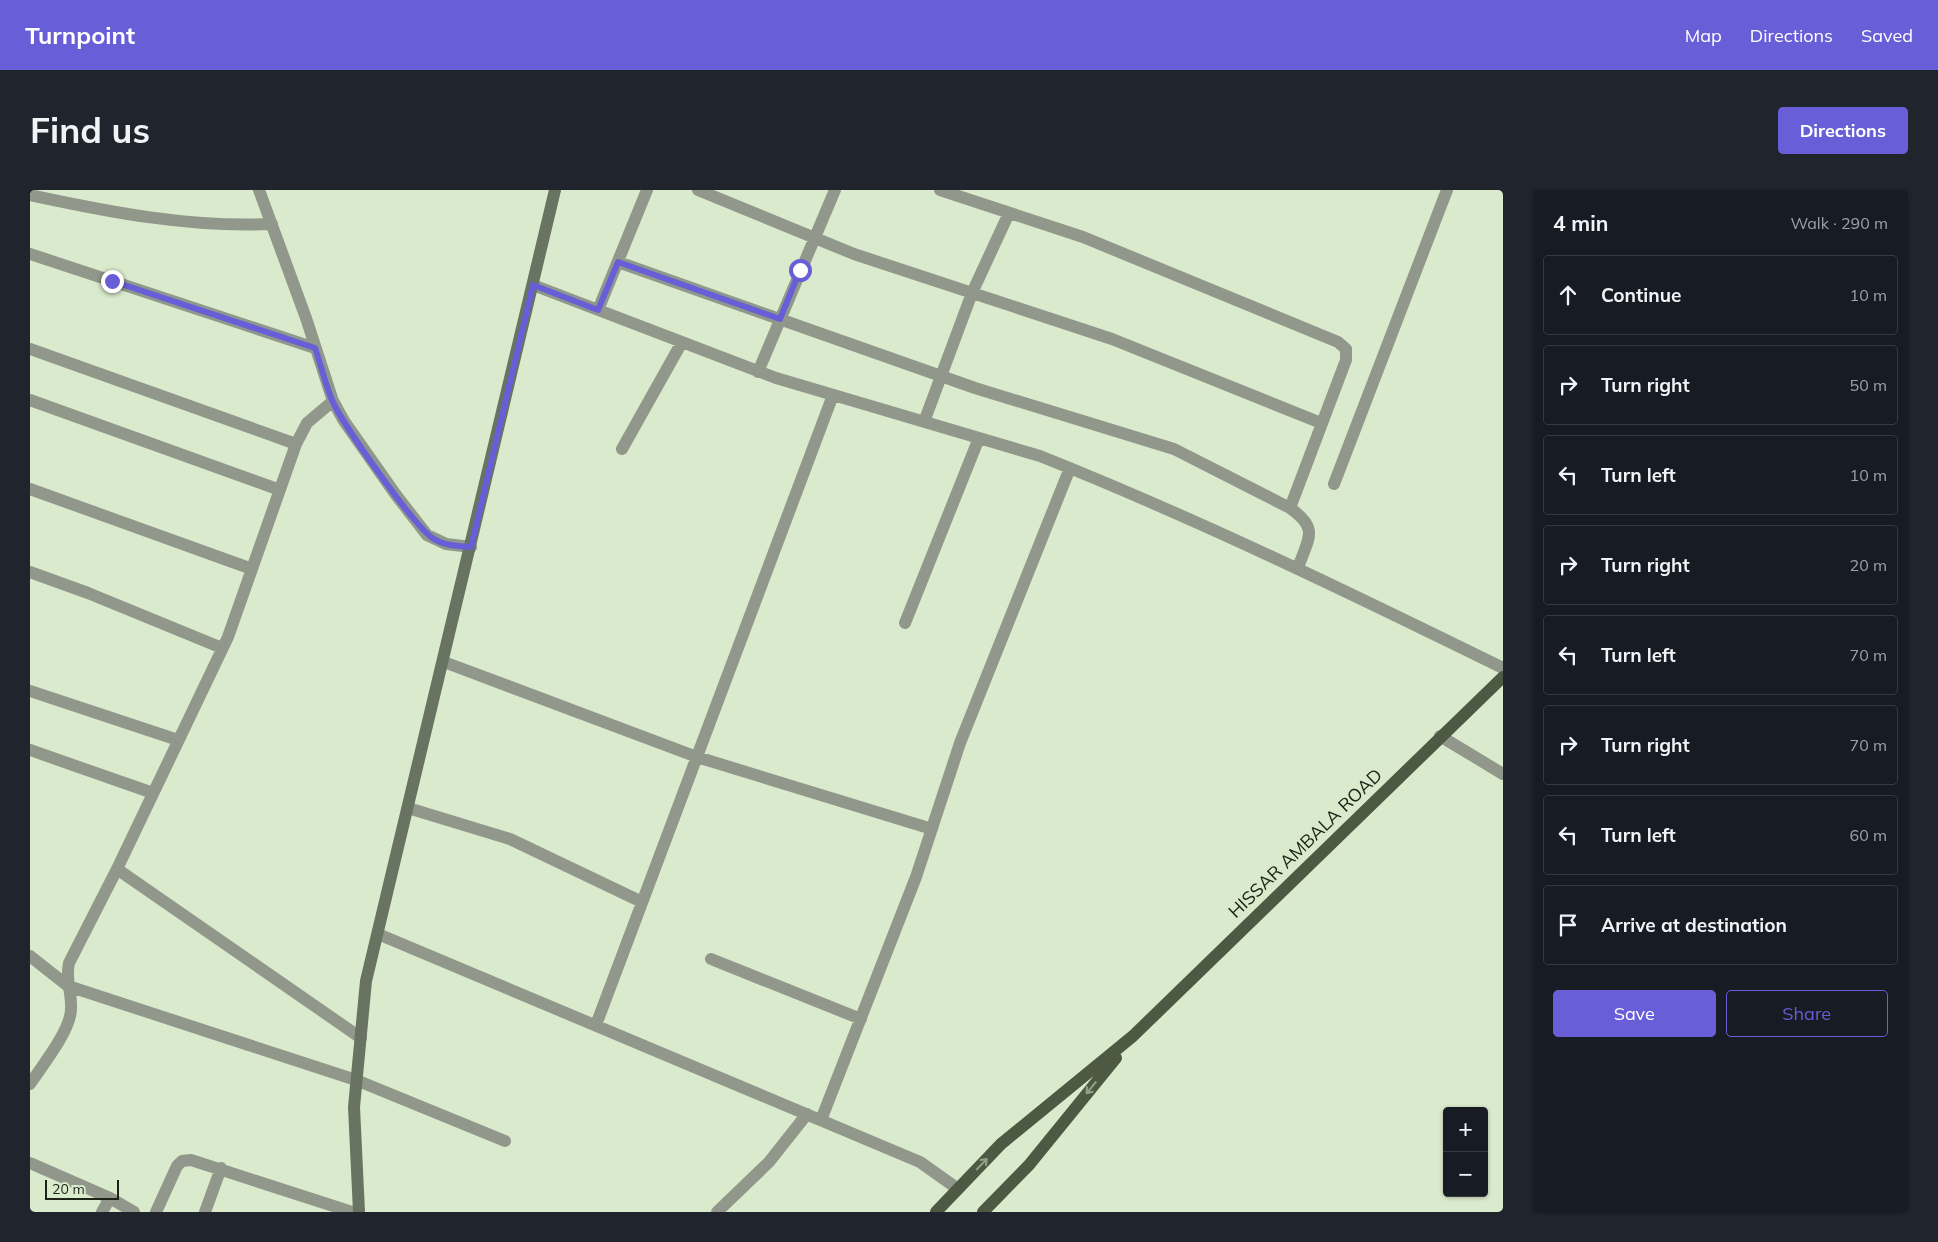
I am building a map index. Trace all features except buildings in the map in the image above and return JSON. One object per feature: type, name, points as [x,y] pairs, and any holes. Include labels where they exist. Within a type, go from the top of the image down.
[{"type":"main road","name":"HISSAR AMBALA ROAD","points":[[936,1212],[1001,1144],[1133,1036],[1440,736],[1503,677]]},
{"type":"main road","name":"HISSAR AMBALA ROAD","points":[[982,1212],[1029,1165],[1133,1036]]},
{"type":"street","points":[[259,190],[332,401],[391,488],[427,535],[446,544],[471,547]]},
{"type":"street","points":[[358,1212],[354,1107],[366,981],[444,662],[555,190]]},
{"type":"street","points":[[598,310],[647,190]]},
{"type":"street","points":[[698,190],[854,254],[1112,339],[1321,423]]},
{"type":"street","points":[[758,372],[835,190]]},
{"type":"street","points":[[940,190],[1083,237],[1338,342],[1346,349],[1346,360],[1290,508]]},
{"type":"street","points":[[1334,484],[1447,190]]},
{"type":"street","points":[[30,196],[110,212],[236,226],[272,224]]},
{"type":"street","points":[[924,422],[972,293],[1009,213]]},
{"type":"street","points":[[30,254],[315,348]]},
{"type":"street","points":[[618,262],[942,376],[1174,449],[1290,508],[1305,519],[1309,524],[1309,532],[1298,568]]},
{"type":"street","points":[[533,285],[758,372],[1040,456],[1148,499],[1298,568],[1503,668]]},
{"type":"street","points":[[622,449],[682,342]]},
{"type":"street","points":[[30,348],[296,444]]},
{"type":"street","points":[[596,1025],[833,395]]},
{"type":"street","points":[[30,400],[280,490]]},
{"type":"street","points":[[30,1084],[68,1023],[71,1009],[66,976],[69,963],[117,869],[222,648],[296,444],[307,423],[332,401]]},
{"type":"street","points":[[905,623],[979,438]]},
{"type":"street","points":[[821,1120],[916,877],[960,743],[1070,468]]},
{"type":"street","points":[[31,493],[252,569]]},
{"type":"street","points":[[30,572],[88,593],[222,648]]},
{"type":"street","points":[[444,662],[697,757],[932,829]]},
{"type":"street","points":[[30,691],[178,740]]},
{"type":"street","points":[[1440,736],[1503,774]]},
{"type":"street","points":[[30,750],[153,793]]},
{"type":"street","points":[[408,808],[510,839],[642,902]]},
{"type":"street","points":[[117,869],[361,1038]]},
{"type":"street","points":[[378,934],[920,1162],[958,1189]]},
{"type":"street","points":[[30,956],[68,986],[356,1080],[504,1141]]},
{"type":"street","points":[[712,959],[861,1019]]},
{"type":"street","points":[[718,1212],[769,1162],[806,1114]]},
{"type":"street","points":[[156,1212],[177,1166],[182,1161],[191,1160],[221,1168],[352,1212]]},
{"type":"street","points":[[30,1163],[110,1198],[134,1212]]},
{"type":"street","points":[[205,1212],[221,1168]]},
{"type":"street","points":[[102,1212],[110,1198]]},
{"type":"route","points":[[112,281],[315,348],[332,401],[396,495],[427,535],[446,544],[471,547],[533,285],[598,310],[618,262],[780,319],[800,270]]}]
